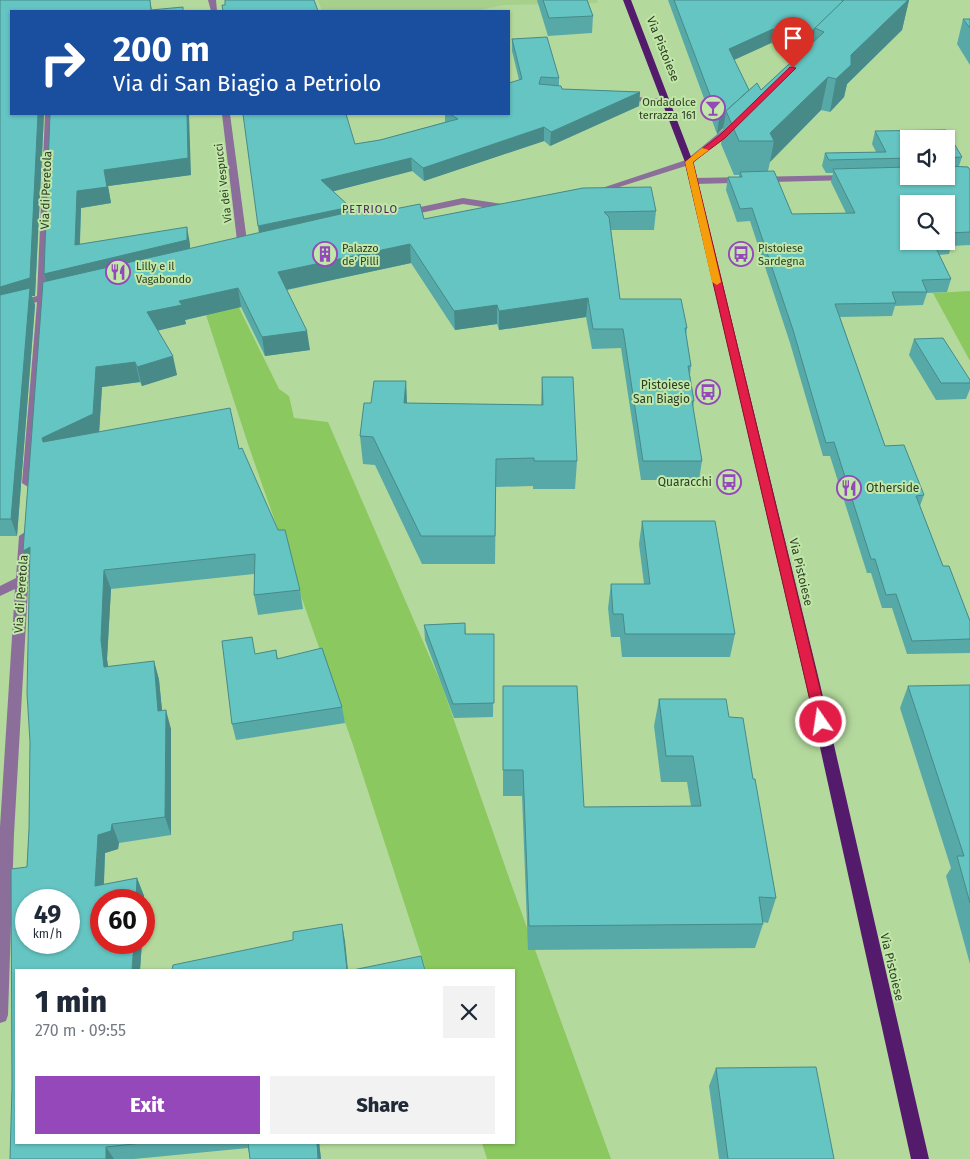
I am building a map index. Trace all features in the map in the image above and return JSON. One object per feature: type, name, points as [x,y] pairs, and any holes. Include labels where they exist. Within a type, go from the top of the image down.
[{"type":"main road","name":"Via Pistoiese","points":[[627,0],[667,101],[694,181],[813,684],[920,1159]]},
{"type":"street","points":[[609,98],[667,101]]},
{"type":"street","name":"Via di Peretola","points":[[28,495],[42,298],[50,115]]},
{"type":"street","name":"Via dei Vespucci","points":[[226,115],[244,250]]},
{"type":"street","points":[[584,196],[689,162],[722,137],[744,116]]},
{"type":"street","points":[[694,181],[861,177]]},
{"type":"street","points":[[398,215],[463,201],[519,209]]},
{"type":"street","points":[[0,309],[67,292]]},
{"type":"street","name":"Via di Peretola","points":[[0,1015],[7,834],[26,522]]},
{"type":"street","points":[[0,591],[22,581]]},
{"type":"shaded area","points":[[318,0],[597,0],[598,3],[504,5],[481,10],[322,10]]},
{"type":"shaded area","points":[[218,265],[279,389],[289,396],[294,418],[328,422],[441,683],[611,1159],[487,1159],[482,1144],[515,1144],[515,969],[426,969],[353,745],[248,444],[191,269]]},
{"type":"shaded area","points":[[970,291],[970,361],[933,293]]},
{"type":"building","points":[[0,0],[150,0],[151,10],[10,10],[10,115],[38,115],[30,278],[0,287]]},
{"type":"building","points":[[225,0],[314,0],[318,10],[223,10],[222,5],[225,5]]},
{"type":"building","points":[[543,0],[587,0],[593,16],[549,18]]},
{"type":"building","points":[[674,0],[844,1],[801,41],[773,29],[729,49],[749,90],[719,119]]},
{"type":"building","points":[[844,0],[908,0],[851,55],[851,65],[836,79],[828,77],[770,133],[774,141],[739,141],[726,111],[757,83],[761,90],[824,32],[815,28]]},
{"type":"building","points":[[183,7],[183,10],[151,10]]},
{"type":"building","points":[[963,19],[970,19],[970,28]]},
{"type":"building","points":[[547,37],[559,78],[541,77],[539,84],[561,86],[562,89],[640,92],[551,132],[544,127],[423,168],[411,158],[321,180],[350,207],[258,226],[243,115],[346,115],[355,144],[380,140],[458,119],[452,115],[510,115],[510,83],[522,79],[512,39]]},
{"type":"building","points":[[50,115],[187,115],[188,158],[104,170],[107,187],[77,191],[75,245],[187,227],[187,240],[44,274]]},
{"type":"building","points":[[875,131],[900,131],[900,158],[829,160],[825,153],[886,152]]},
{"type":"building","points":[[955,145],[962,157],[955,158]]},
{"type":"building","points":[[955,166],[968,167],[970,170],[970,232],[955,233],[955,195],[900,195],[900,250],[937,250],[951,279],[922,280],[927,292],[892,292],[896,303],[835,304],[885,446],[904,445],[924,495],[916,496],[943,566],[949,566],[970,621],[970,639],[912,641],[896,594],[886,595],[875,559],[871,559],[834,442],[826,443],[793,330],[752,208],[740,209],[728,177],[742,177],[740,172],[774,171],[792,214],[855,213],[833,169],[900,167],[900,185],[955,185]]},
{"type":"building","points":[[651,187],[656,211],[604,212],[609,217],[620,299],[681,299],[687,328],[685,328],[691,366],[688,366],[702,461],[643,461],[623,329],[593,329],[588,298],[499,311],[497,305],[454,311],[410,244],[278,272],[307,331],[262,337],[238,288],[179,301],[182,305],[147,312],[173,356],[137,367],[135,362],[96,367],[93,414],[42,438],[43,442],[230,408],[239,449],[242,448],[278,530],[285,530],[300,590],[254,595],[255,554],[104,570],[101,640],[104,667],[154,661],[158,711],[166,710],[165,817],[112,824],[111,831],[98,835],[95,886],[137,878],[136,889],[90,889],[90,954],[133,954],[132,969],[15,969],[15,1144],[133,1144],[106,1147],[106,1159],[10,1159],[12,1087],[11,869],[27,867],[30,742],[27,693],[30,547],[23,551],[43,282],[358,210],[364,215],[420,204],[424,219],[583,188]]},
{"type":"building","points":[[30,288],[11,519],[0,519],[0,295]]},
{"type":"building","points":[[943,338],[970,380],[970,383],[941,383],[914,339]]},
{"type":"building","points":[[542,377],[573,377],[577,461],[534,461],[534,458],[496,459],[495,536],[421,536],[373,437],[360,436],[364,403],[371,403],[374,381],[406,381],[404,403],[543,405]]},
{"type":"building","points":[[642,521],[715,521],[735,634],[625,634],[623,614],[613,614],[611,584],[650,584]]},
{"type":"building","points":[[465,623],[465,634],[494,634],[494,703],[453,704],[424,625]]},
{"type":"building","points":[[252,637],[255,654],[276,650],[277,659],[322,648],[342,707],[232,724],[222,641]]},
{"type":"building","points":[[970,685],[970,903],[957,856],[964,856],[908,686]]},
{"type":"building","points":[[503,686],[577,686],[584,807],[701,806],[693,756],[666,756],[659,699],[726,699],[729,717],[743,718],[776,898],[759,897],[763,924],[529,926],[523,770],[503,770]]},
{"type":"building","points":[[342,924],[347,969],[172,969],[173,965],[293,940],[293,932]]},
{"type":"building","points":[[421,956],[425,969],[358,969]]},
{"type":"building","points":[[816,1067],[834,1159],[728,1159],[716,1068]]},
{"type":"building","points":[[248,1144],[317,1144],[318,1159],[250,1159]]},
{"type":"slow traffic","points":[[705,150],[689,162],[717,282]]},
{"type":"place","name":"Ondadolce terrazza 161","points":[[713,108]]},
{"type":"place","name":"Palazzo de’ Pilli","points":[[325,254]]},
{"type":"place","name":"Pistoiese Sardegna","points":[[741,254]]},
{"type":"place","name":"Lilly e il Vagabondo","points":[[118,272]]},
{"type":"place","name":"Pistoiese San Biagio","points":[[708,392]]},
{"type":"place","name":"Quaracchi","points":[[729,482]]},
{"type":"place","name":"Otherside","points":[[849,488]]},
{"type":"district","name":"PETRIOLO","points":[[370,209]]},
{"type":"route","points":[[793,68],[722,137],[689,162],[821,722]]}]
